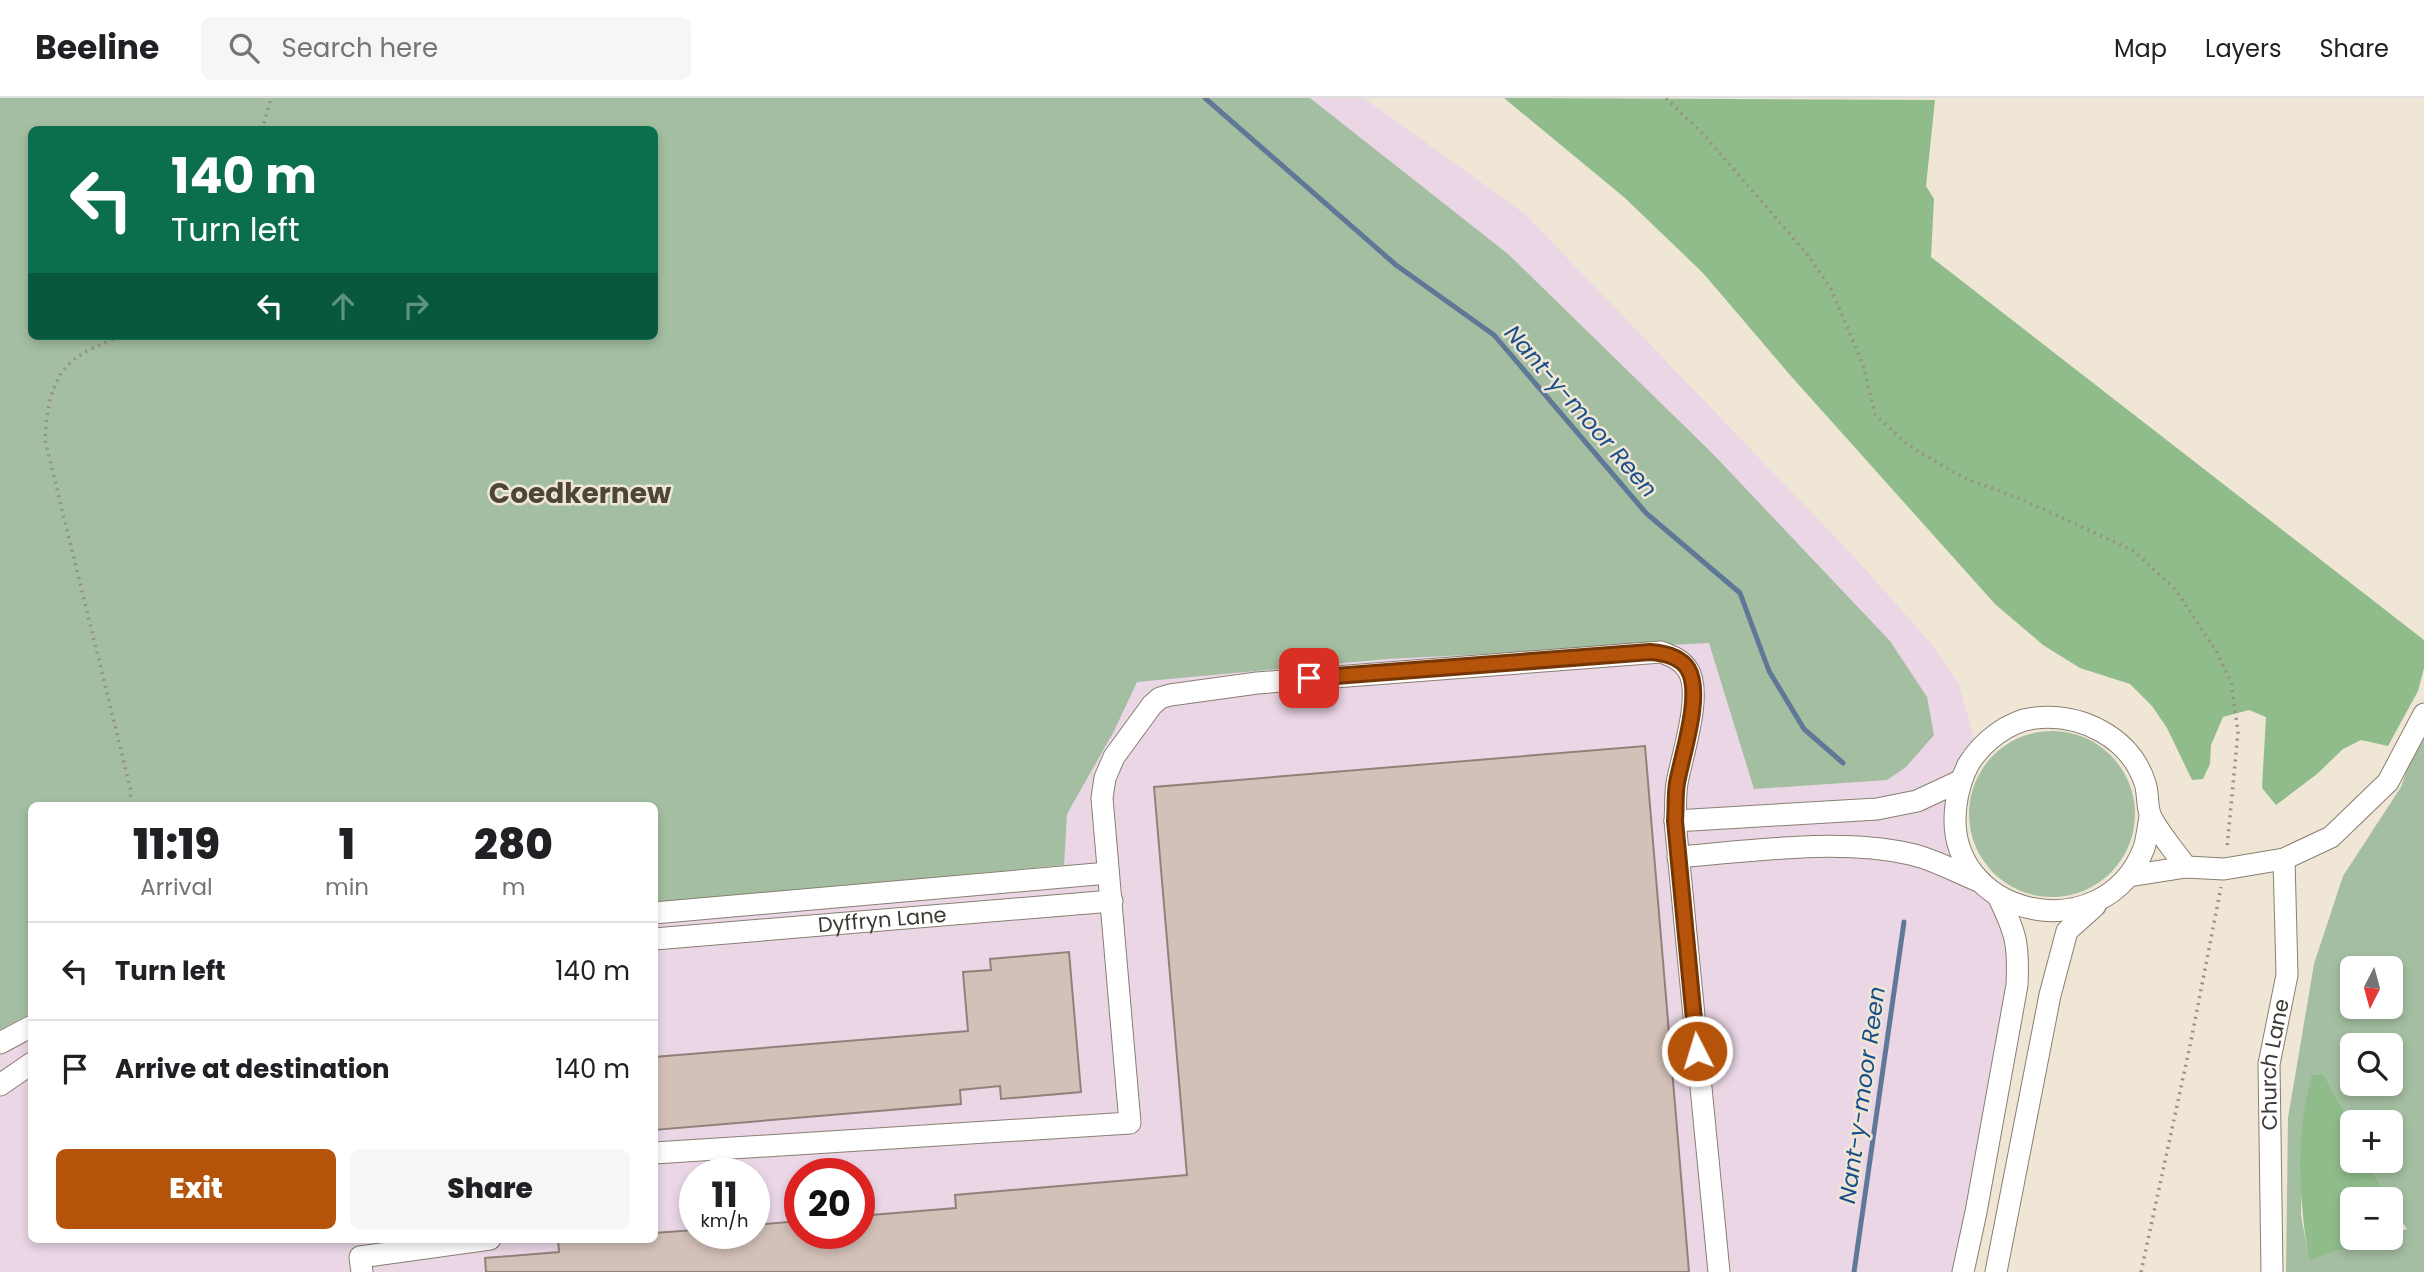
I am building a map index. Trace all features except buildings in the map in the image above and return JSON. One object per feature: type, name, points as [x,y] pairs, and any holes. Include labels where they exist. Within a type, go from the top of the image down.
[{"type":"street","points":[[658,1153],[1130,1123],[1102,798],[1105,778],[1114,757],[1152,705],[1160,698],[1170,695],[1256,683],[1650,652],[1672,656],[1688,670],[1693,686],[1693,701],[1677,785],[1675,821],[1718,1272]]},
{"type":"street","points":[[2129,876],[2186,866],[2224,869],[2284,859],[2331,837],[2388,782],[2424,714]]},
{"type":"street","points":[[1996,1272],[2050,995],[2067,931],[2129,876],[2144,848],[2150,817],[2145,782],[2128,752],[2101,729],[2068,718],[2033,718],[2002,730],[1977,751],[1959,780],[1954,823],[1962,855],[1981,882],[1998,896],[2024,908],[2052,912],[2081,908],[2107,895]]},
{"type":"street","points":[[1675,821],[1877,809],[1917,801],[1959,780]]},
{"type":"street","points":[[2150,817],[2186,866]]},
{"type":"street","points":[[1678,857],[1796,847],[1877,849],[1912,854],[1981,882]]},
{"type":"street","name":"Church Lane","points":[[2272,1272],[2269,1064],[2287,975],[2284,859]]},
{"type":"street","name":"Dyffryn Lane","points":[[658,913],[1108,873]]},
{"type":"street","points":[[1963,1272],[2017,985],[2018,953],[2013,927],[1998,896]]},
{"type":"street","name":"Dyffryn Lane","points":[[658,939],[1112,901]]},
{"type":"street","points":[[0,1043],[28,1028]]},
{"type":"street","points":[[0,1085],[28,1066]]},
{"type":"street","points":[[362,1272],[360,1257],[461,1243]]},
{"type":"path","points":[[263,126],[271,98]]},
{"type":"path","points":[[1666,98],[1713,145],[1808,256],[1831,289],[1863,365],[1875,414],[1908,445],[1962,477],[2023,500],[2134,551],[2175,589],[2216,651],[2231,682],[2238,732],[2224,869],[2191,1041],[2141,1272]]},
{"type":"path","points":[[111,340],[71,361],[56,383],[47,408],[45,440],[131,791],[130,802]]},
{"type":"shaded area","points":[[0,98],[1364,98],[1525,214],[1858,561],[1933,646],[1959,684],[1977,751],[1954,823],[2018,952],[1963,1272],[0,1272]]},
{"type":"green space","points":[[0,98],[1310,98],[1508,254],[1712,453],[1890,641],[1927,697],[1934,735],[1906,767],[1887,780],[1754,789],[1709,643],[1387,659],[1137,682],[1114,731],[1067,814],[1064,865],[658,904],[658,802],[28,802],[28,1015],[0,1030]]},
{"type":"green space","points":[[1504,98],[1935,100],[1926,186],[1934,199],[1931,257],[2424,640],[2424,668],[2418,691],[2388,746],[2361,740],[2343,749],[2317,774],[2276,805],[2262,788],[2266,717],[2249,710],[2223,717],[2211,745],[2210,764],[2203,779],[2192,780],[2167,728],[2152,706],[2130,684],[2080,668],[2043,645],[1995,604],[1790,375],[1703,273],[1625,198]]},
{"type":"green space","points":[[2424,721],[2424,1272],[2286,1272],[2288,1118],[2314,964],[2343,876],[2401,787]]},
{"type":"green space","points":[[2052,731],[2084,737],[2111,755],[2129,782],[2135,814],[2129,846],[2111,873],[2084,891],[2052,897],[2020,891],[1993,873],[1975,846],[1969,814],[1975,782],[1993,755],[2020,737]]},
{"type":"green space","points":[[2312,1075],[2324,1075],[2343,1110],[2340,1110],[2340,1173],[2374,1173],[2381,1187],[2340,1187],[2340,1250],[2309,1260],[2300,1167],[2307,1097]]},
{"type":"waterway","name":"Nant-y-moor Reen","points":[[1205,98],[1396,265],[1494,335],[1646,513],[1740,593],[1769,671],[1804,729],[1843,763]]},
{"type":"waterway","name":"Nant-y-moor Reen","points":[[1854,1272],[1904,922]]},
{"type":"district","name":"Coedkernew","points":[[580,493]]},
{"type":"route","points":[[1309,678],[1650,652],[1661,652],[1681,661],[1692,678],[1693,701],[1677,785],[1675,821],[1697,1051]]}]
